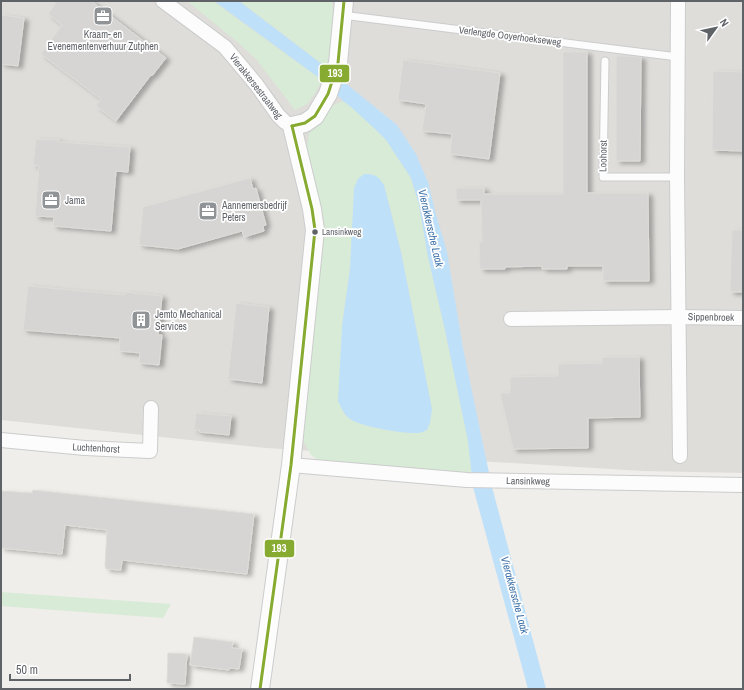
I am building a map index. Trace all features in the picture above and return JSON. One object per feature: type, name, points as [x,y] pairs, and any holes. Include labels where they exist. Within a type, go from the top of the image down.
[{"type":"street","name":"Vierakkersestraatweg","points":[[163,1],[225,47],[256,84],[278,115],[292,126]]},
{"type":"street","points":[[678,1],[677,177],[680,456]]},
{"type":"street","name":"Verlengde Ooyerhoekseweg","points":[[292,126],[305,123],[315,116],[328,94],[338,63],[343,8]]},
{"type":"street","points":[[260,689],[291,464],[315,230],[312,209],[292,126]]},
{"type":"street","points":[[511,319],[679,317]]},
{"type":"street","name":"Sippenbroek","points":[[679,317],[743,318]]},
{"type":"street","name":"Luchtenhorst","points":[[1,440],[85,448],[150,451],[151,408]]},
{"type":"street","name":"Lansinkweg","points":[[291,464],[466,480],[743,485]]},
{"type":"lane","name":"Verlengde Ooyerhoekseweg","points":[[343,8],[678,57]]},
{"type":"lane","name":"Loohorst","points":[[605,61],[603,177],[677,177]]},
{"type":"shaded area","points":[[1,1],[743,1],[743,473],[643,471],[266,448],[1,420]]},
{"type":"green space","points":[[187,1],[213,1],[322,80],[316,92],[307,104],[295,110],[256,59]]},
{"type":"green space","points":[[239,1],[332,1],[333,19],[330,70]]},
{"type":"green space","points":[[343,101],[351,106],[386,140],[411,178],[419,205],[428,257],[468,441],[473,487],[318,460],[311,455],[300,435],[309,162],[307,147],[309,133],[331,106]],"holes":[[[384,185],[401,252],[432,409],[361,424],[350,419],[343,412],[342,326],[350,269]]]},
{"type":"green space","points":[[1,592],[171,604],[163,618],[1,606]]},
{"type":"water","name":"Vierakkersche Laak","points":[[214,1],[239,1],[327,68],[397,125],[416,154],[428,182],[447,252],[463,348],[492,487],[546,689],[528,689],[473,487],[468,441],[428,257],[419,205],[411,178],[386,140],[322,80]]},
{"type":"water","points":[[364,174],[376,176],[384,185],[401,252],[432,409],[430,423],[427,430],[420,433],[393,431],[363,425],[350,419],[343,411],[338,401],[342,326],[350,269],[354,188],[358,179]]},
{"type":"building","points":[[57,1],[91,1],[166,58],[116,121],[96,106],[101,99],[41,54],[62,25],[48,14]]},
{"type":"building","points":[[1,15],[24,18],[18,66],[1,64]]},
{"type":"building","points":[[563,52],[587,52],[587,193],[648,193],[649,281],[603,281],[603,266],[567,266],[567,269],[542,269],[542,266],[505,267],[505,269],[480,269],[479,242],[482,242],[481,200],[456,200],[456,188],[484,188],[484,194],[563,194]]},
{"type":"building","points":[[616,56],[641,57],[640,161],[616,161]]},
{"type":"building","points":[[403,60],[500,73],[489,159],[450,154],[452,134],[422,131],[426,104],[398,100]]},
{"type":"building","points":[[713,71],[743,72],[743,151],[712,150]]},
{"type":"building","points":[[36,139],[130,147],[128,172],[116,171],[111,231],[53,226],[54,217],[35,216],[39,166],[33,165]]},
{"type":"building","points":[[250,178],[253,189],[256,188],[266,225],[263,226],[264,231],[244,237],[242,231],[178,249],[139,245],[143,207]]},
{"type":"building","points":[[732,230],[743,230],[743,292],[730,292]]},
{"type":"building","points":[[28,286],[125,295],[125,292],[162,296],[158,335],[162,335],[159,365],[139,363],[140,353],[119,351],[120,338],[23,330]]},
{"type":"building","points":[[236,303],[269,307],[262,383],[228,379]]},
{"type":"building","points":[[602,357],[639,357],[640,417],[588,418],[588,448],[513,449],[500,393],[510,393],[510,377],[558,376],[558,364],[602,363]]},
{"type":"building","points":[[196,413],[231,416],[229,435],[199,432],[200,430],[194,430]]},
{"type":"building","points":[[33,490],[254,514],[247,574],[122,560],[121,570],[106,569],[107,530],[65,525],[62,554],[1,548],[1,491],[32,493]]},
{"type":"building","points":[[194,637],[233,642],[232,648],[242,649],[239,669],[230,668],[229,670],[190,665]]},
{"type":"building","points":[[168,653],[187,654],[185,684],[167,683]]},
{"type":"transit line","name":"193","points":[[292,126],[305,123],[315,116],[328,94],[338,63],[344,1]]},
{"type":"transit line","name":"193","points":[[260,689],[291,465],[315,230],[312,209],[292,126]]},
{"type":"place","name":"Kraam- en Evenementenverhuur Zutphen","points":[[103,16]]},
{"type":"place","name":"Jama","points":[[51,200]]},
{"type":"place","name":"Aannemersbedrijf Peters","points":[[208,211]]},
{"type":"place","name":"Lansinkweg","points":[[315,232]]},
{"type":"place","name":"Jemto Mechanical Services","points":[[141,320]]}]
